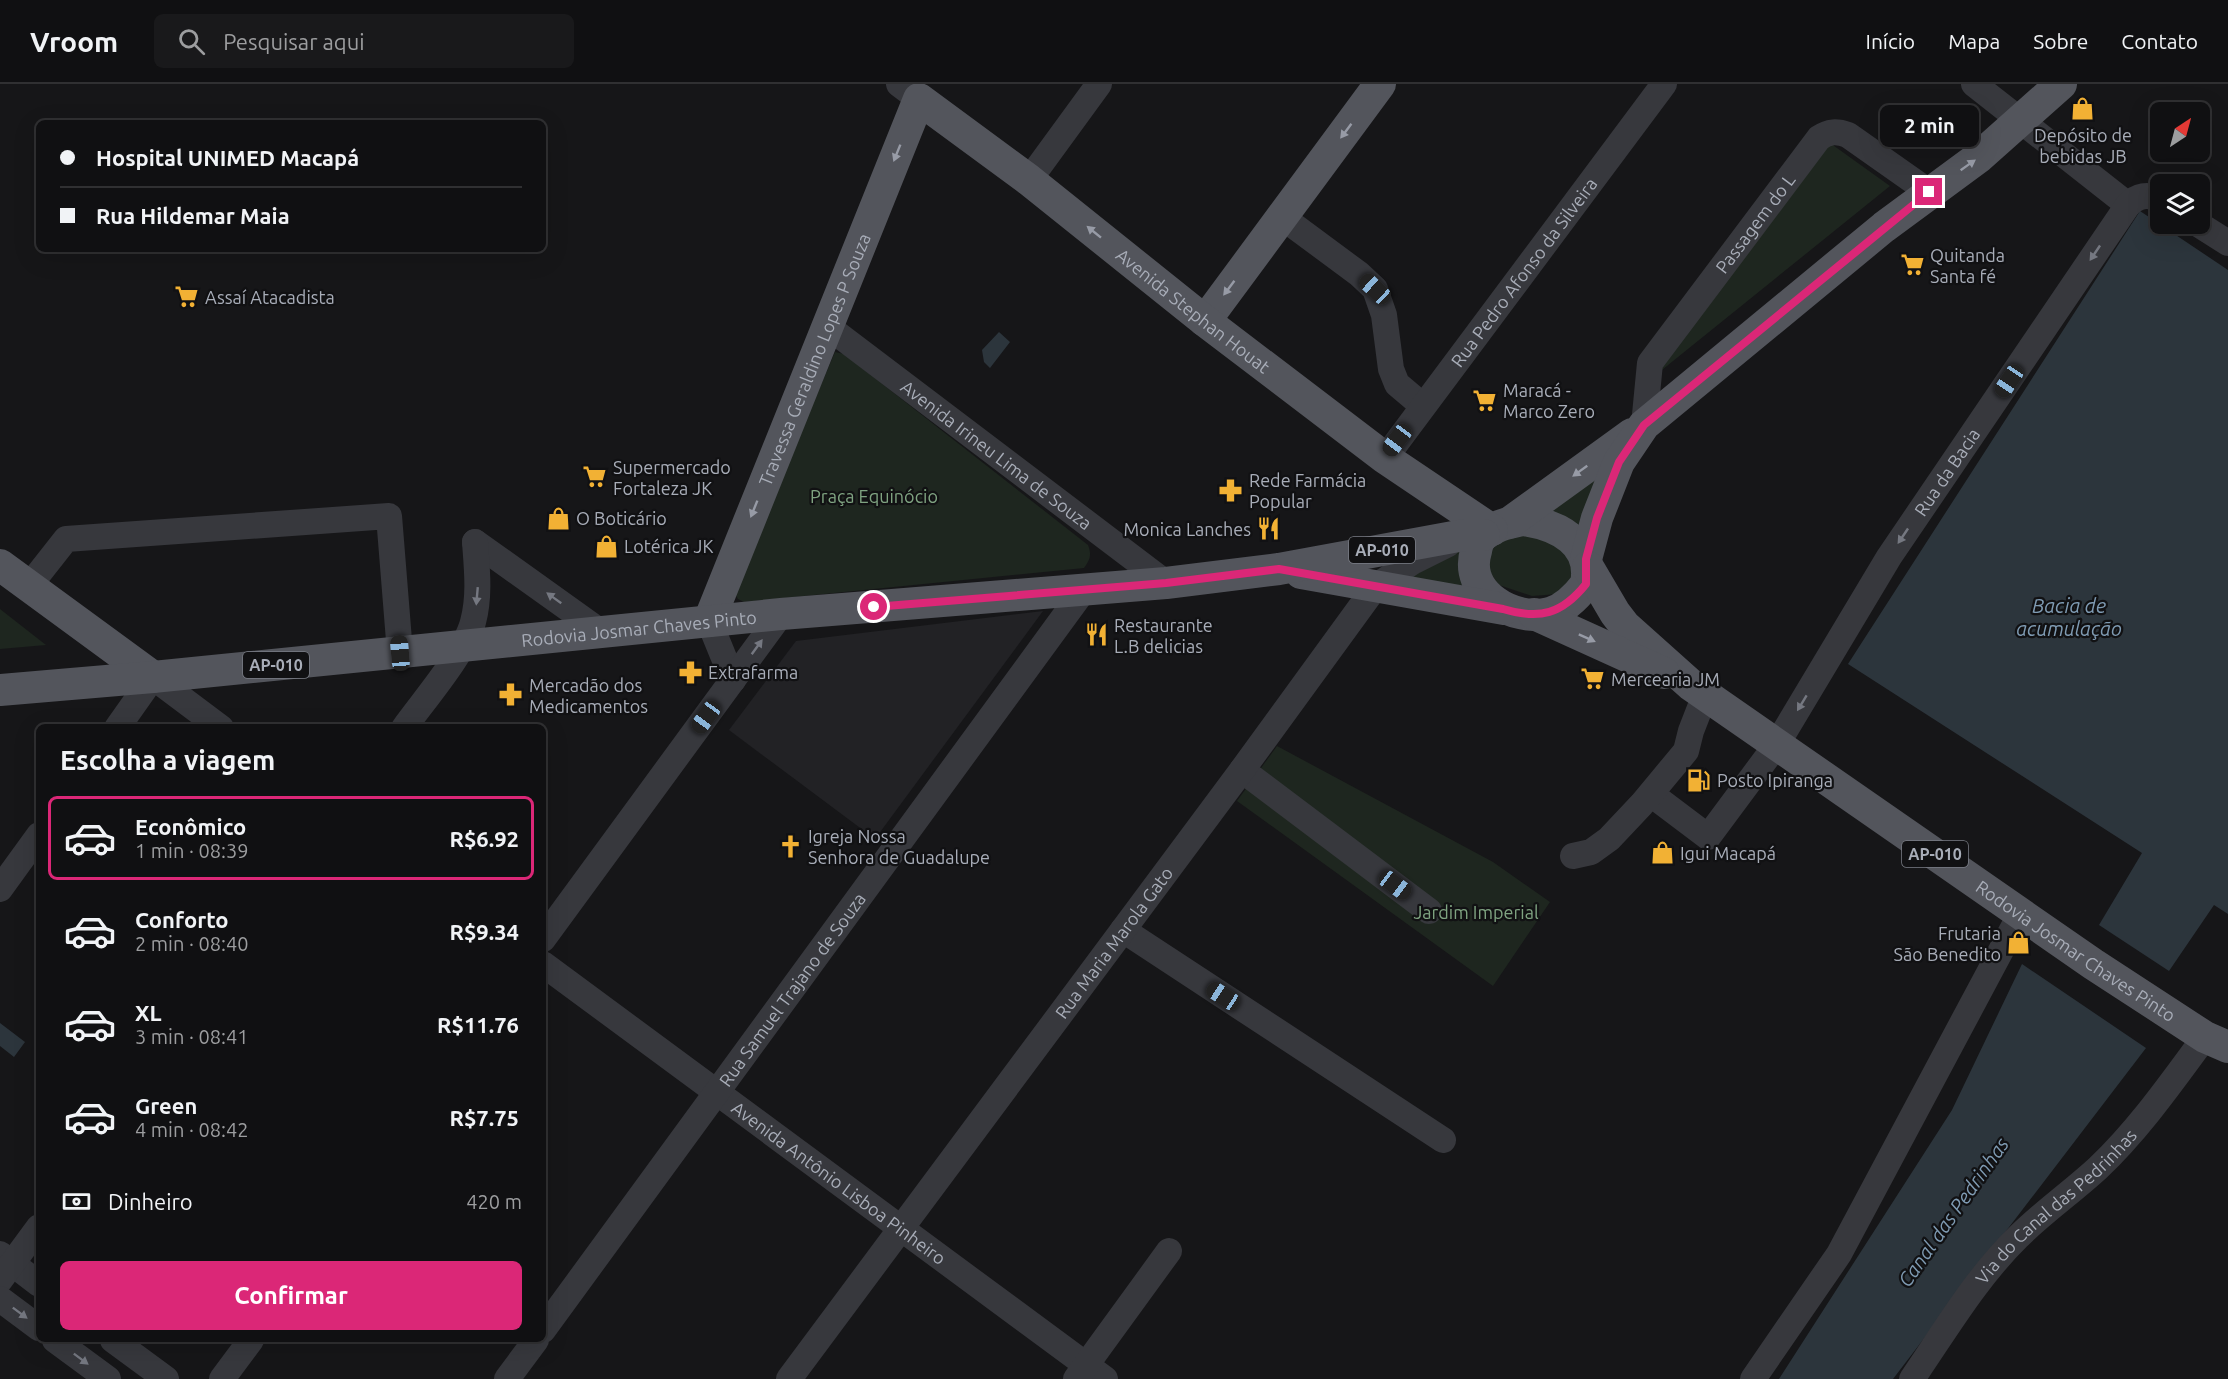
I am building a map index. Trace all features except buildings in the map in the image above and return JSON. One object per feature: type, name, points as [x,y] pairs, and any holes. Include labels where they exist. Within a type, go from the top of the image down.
[{"type":"main road","points":[[1205,321],[1380,84]]},
{"type":"main road","points":[[1503,609],[1485,593],[1478,581],[1473,559],[1480,539],[1487,531],[1644,425],[1929,192],[1979,157],[2061,84]]},
{"type":"main road","name":"Avenida Stephan Houat","points":[[909,92],[1029,180],[1205,321],[1384,458],[1487,531]]},
{"type":"main road","name":"Travessa Geraldino Lopes P Souza","points":[[709,621],[827,326],[909,92]]},
{"type":"main road","points":[[1587,563],[1597,518],[1619,462],[1644,425]]},
{"type":"main road","name":"AP-010","points":[[1487,531],[1523,520],[1539,522],[1556,528],[1573,541],[1587,563],[1586,584],[1562,608],[1549,613],[1534,614],[1520,614],[1503,609]]},
{"type":"main road","name":"Rodovia Josmar Chaves Pinto","points":[[0,690],[463,647],[782,614],[1166,583],[1279,569],[1487,531]]},
{"type":"main road","name":"Rodovia Josmar Chaves Pinto","points":[[1587,563],[1615,613],[1625,626],[1698,690],[2093,964],[2216,1042]]},
{"type":"main road","points":[[0,565],[153,677]]},
{"type":"main road","name":"Rodovia Josmar Chaves Pinto","points":[[1279,569],[1503,609]]},
{"type":"main road","name":"Rodovia Josmar Chaves Pinto","points":[[1534,614],[1698,690]]},
{"type":"street","points":[[1029,180],[1100,84]]},
{"type":"street","name":"Rua Pedro Afonso da Silveira","points":[[1384,458],[1664,84]]},
{"type":"street","points":[[1974,84],[2128,204],[2136,197],[2150,195]]},
{"type":"street","name":"Passagem do L","points":[[1644,425],[1650,363],[1819,138],[1833,132],[1848,135],[1929,192]]},
{"type":"street","name":"Rua da Bacia","points":[[1651,794],[1707,837],[1778,744],[1890,557],[2128,204]]},
{"type":"street","points":[[1282,218],[1359,274],[1375,289],[1384,315],[1391,369],[1397,384],[1423,406]]},
{"type":"street","points":[[2210,232],[2228,243]]},
{"type":"street","name":"Avenida Irineu Lima de Souza","points":[[827,326],[1166,583]]},
{"type":"street","points":[[29,586],[66,539],[389,516],[400,653]]},
{"type":"street","name":"Rua Maria Marola Gato","points":[[789,1379],[1376,586],[1414,561],[1487,531]]},
{"type":"street","points":[[407,724],[463,647],[473,623],[478,591],[475,542],[601,632]]},
{"type":"street","name":"Rua Samuel Trajano de Souza","points":[[546,1326],[1083,591]]},
{"type":"street","points":[[546,935],[782,614]]},
{"type":"street","points":[[709,621],[733,680]]},
{"type":"street","points":[[120,724],[153,677],[216,724]]},
{"type":"street","points":[[1573,856],[1591,852],[1609,839],[1651,794],[1686,751],[1698,690]]},
{"type":"street","points":[[1242,770],[1429,911]]},
{"type":"street","points":[[0,889],[36,839]]},
{"type":"street","points":[[1753,1379],[1839,1254],[2021,913]]},
{"type":"street","points":[[1123,930],[1443,1140]]},
{"type":"street","name":"Avenida Antônio Lisboa Pinheiro","points":[[546,966],[901,1228],[1089,1374]]},
{"type":"street","name":"Via do Canal das Pedrinhas","points":[[1912,1379],[1974,1288],[2018,1237],[2098,1168],[2216,1042]]},
{"type":"street","points":[[36,1230],[4,1266],[36,1282]]},
{"type":"street","points":[[1089,1374],[1169,1251]]},
{"type":"street","points":[[0,1299],[36,1326]]},
{"type":"street","points":[[58,1342],[108,1379]]},
{"type":"street","points":[[117,1342],[166,1379]]},
{"type":"street","points":[[222,1379],[250,1342]]},
{"type":"street","points":[[507,1379],[535,1342]]},
{"type":"shaded area","points":[[1043,611],[875,839],[729,730],[796,641]]},
{"type":"green space","points":[[1830,143],[1890,186],[1652,378]]},
{"type":"green space","name":"Praça Equinócio","points":[[835,352],[844,354],[1088,545],[1090,557],[1084,568],[744,602],[738,599],[733,591]]},
{"type":"green space","points":[[1602,462],[1583,535],[1537,512]]},
{"type":"green space","points":[[1528,535],[1545,539],[1572,557],[1575,580],[1558,594],[1532,596],[1499,585],[1486,567],[1491,552],[1500,543],[1513,537]]},
{"type":"green space","points":[[1460,544],[1470,584],[1460,594],[1394,580]]},
{"type":"green space","points":[[0,609],[46,645],[0,649]]},
{"type":"green space","name":"Jardim Imperial","points":[[1277,746],[1493,862],[1550,902],[1493,986],[1237,801]]},
{"type":"water","name":"Bacia de acumulação","points":[[2140,211],[2150,218],[2150,234],[2174,234],[2228,270],[2228,914],[2214,905],[2169,971],[2099,925],[2142,853],[1848,664]]},
{"type":"water","points":[[999,332],[1010,342],[990,368],[984,362],[982,350]]},
{"type":"water","name":"Canal das Pedrinhas","points":[[2022,964],[2146,1048],[1893,1379],[1779,1379],[1952,1110]]},
{"type":"water","points":[[0,1023],[25,1042],[14,1057],[0,1046]]},
{"type":"place","name":"Depósito de bebidas JB","points":[[2083,109]]},
{"type":"place","name":"Quitanda Santa fé","points":[[1912,265]]},
{"type":"place","name":"Assaí Atacadista","points":[[187,297]]},
{"type":"place","name":"Maracá - Marco Zero","points":[[1485,400]]},
{"type":"place","name":"Supermercado Fortaleza JK","points":[[595,477]]},
{"type":"place","name":"Rede Farmácia Popular","points":[[1231,490]]},
{"type":"place","name":"O Boticário","points":[[558,518]]},
{"type":"place","name":"Monica Lanches","points":[[1269,529]]},
{"type":"place","name":"Lotérica JK","points":[[606,546]]},
{"type":"place","name":"Restaurante L.B delicias","points":[[1096,635]]},
{"type":"place","name":"Extrafarma","points":[[690,672]]},
{"type":"place","name":"Mercearia JM","points":[[1593,679]]},
{"type":"place","name":"Mercadão dos Medicamentos","points":[[511,695]]},
{"type":"place","name":"Posto Ipiranga","points":[[1699,780]]},
{"type":"place","name":"Igreja Nossa Senhora de Guadalupe","points":[[790,846]]},
{"type":"place","name":"Igui Macapá","points":[[1662,853]]},
{"type":"place","name":"Frutaria São Benedito","points":[[2019,943]]},
{"type":"route","points":[[874,607],[1083,591],[1279,569],[1520,614],[1549,613],[1562,608],[1586,584],[1588,576],[1586,559],[1597,518],[1619,462],[1644,425],[1929,192]]}]
